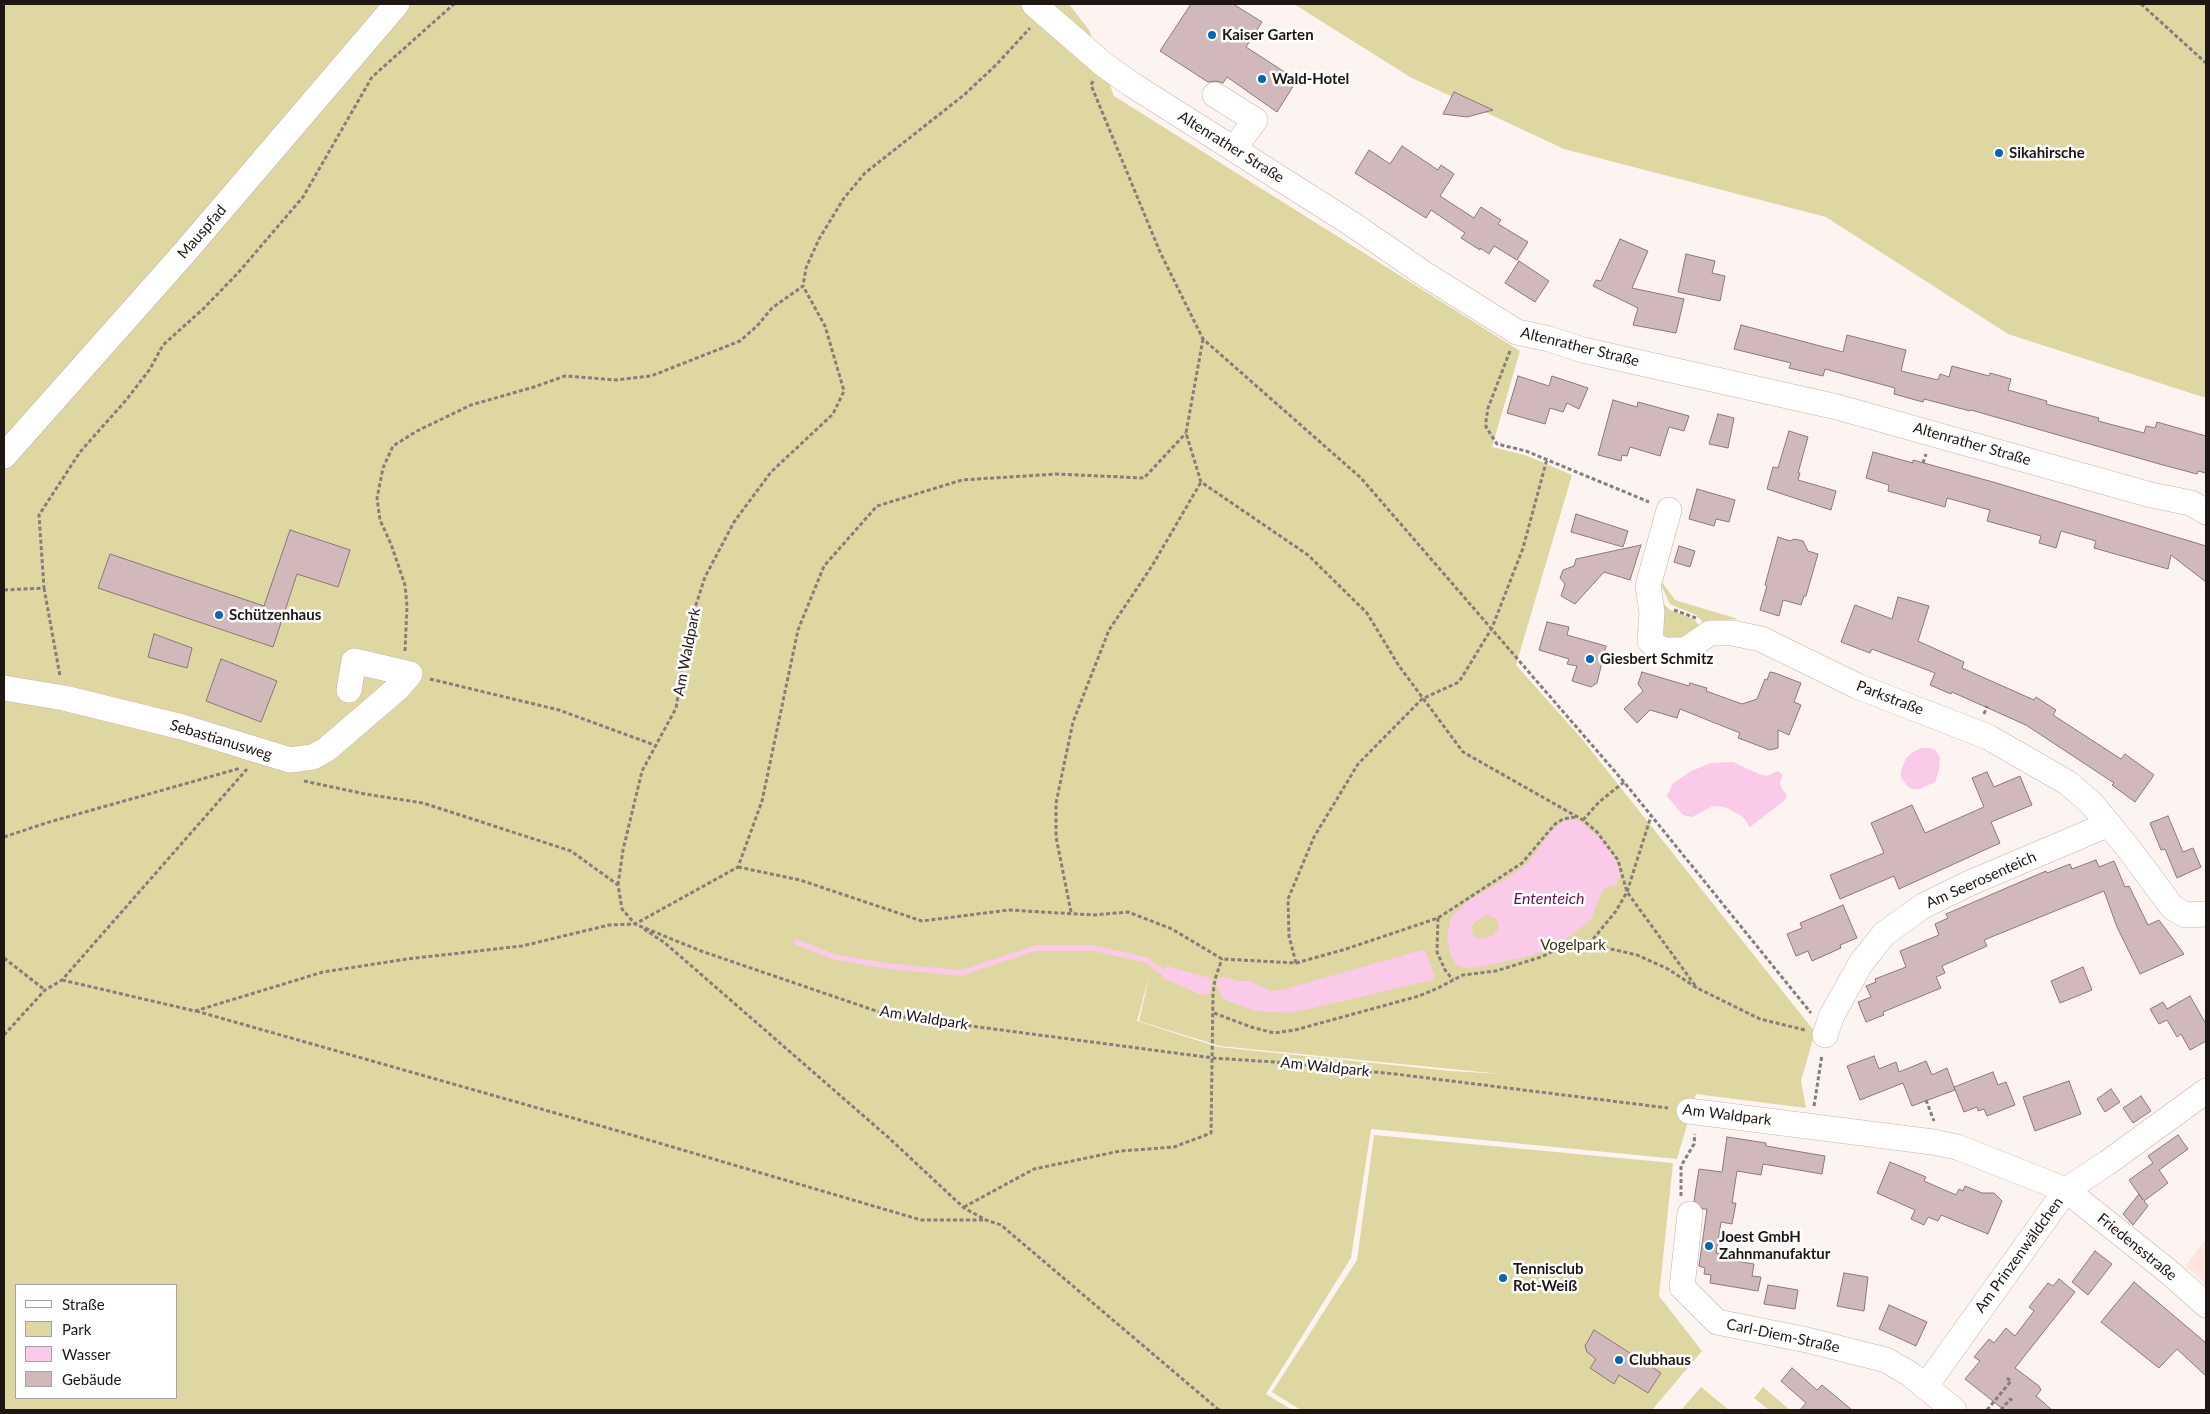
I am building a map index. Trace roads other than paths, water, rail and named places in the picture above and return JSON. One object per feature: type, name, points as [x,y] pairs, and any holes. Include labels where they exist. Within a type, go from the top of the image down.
[{"type":"street","name":"Mauspfad","points":[[4,456],[185,252],[397,4]]},
{"type":"street","name":"Altenrather Straße","points":[[1039,8],[1103,64],[1131,84],[1517,332],[1549,339],[1583,350],[1837,407],[2151,495],[2191,503],[2206,512]]},
{"type":"street","points":[[1215,95],[1255,120],[1234,149]]},
{"type":"street","name":"Parkstraße","points":[[1669,510],[1648,586],[1652,612],[1650,641],[1654,645],[1664,650],[1685,650],[1710,633],[1732,633],[1762,639],[1857,686],[1988,737],[2068,783],[2091,803],[2172,907],[2185,914],[2206,914]]},
{"type":"street","name":"Sebastianusweg","points":[[4,688],[64,698],[182,727],[290,760],[313,756],[327,749],[398,688],[410,674],[354,661],[349,690]]},
{"type":"street","name":"Am Seerosenteich","points":[[1825,1035],[1832,1015],[1861,963],[1884,934],[1923,906],[1970,883],[2108,824]]},
{"type":"street","name":"Am Prinzenwäldchen","points":[[1938,1401],[2066,1190],[2206,1092]]},
{"type":"street","name":"Am Waldpark","points":[[1693,1112],[1933,1142],[1956,1147],[2066,1190]]},
{"type":"street","name":"Friedensstraße","points":[[2066,1190],[2169,1272],[2206,1305]]},
{"type":"street","name":"Carl-Diem-Straße","points":[[1690,1214],[1682,1288],[1717,1322],[1807,1340],[1873,1356],[1893,1363],[1938,1401]]},
{"type":"water","points":[[1921,748],[1930,748],[1936,751],[1940,758],[1939,770],[1935,782],[1920,789],[1912,789],[1907,786],[1901,777],[1901,771],[1906,758]]},
{"type":"water","points":[[1733,762],[1759,774],[1767,776],[1778,771],[1783,775],[1780,782],[1782,789],[1787,795],[1785,800],[1750,827],[1743,817],[1725,807],[1713,806],[1692,817],[1683,815],[1666,795],[1670,791],[1672,784],[1691,771],[1711,763]]},
{"type":"water","name":"Ententeich","points":[[1574,819],[1582,822],[1602,840],[1616,861],[1620,874],[1616,885],[1605,888],[1601,894],[1591,919],[1570,936],[1533,955],[1481,967],[1466,968],[1457,965],[1451,956],[1447,938],[1451,917],[1468,901],[1506,879],[1528,863],[1551,832],[1563,821]],"holes":[[[1486,915],[1496,918],[1499,928],[1492,936],[1479,939],[1473,935],[1472,927],[1474,923]]]},
{"type":"water","points":[[1425,950],[1434,974],[1433,980],[1291,1013],[1256,1011],[1223,999],[1216,984],[1218,979],[1224,977],[1238,981],[1249,981],[1271,991],[1285,989]]},
{"type":"water","points":[[1167,966],[1210,978],[1212,981],[1210,993],[1208,995],[1199,994],[1163,978],[1161,971]]},
{"type":"waterway","points":[[796,942],[835,957],[887,966],[961,973],[1036,948],[1093,948],[1146,960],[1161,971]]},
{"type":"place","name":"Kaiser Garten","points":[[1212,35]]},
{"type":"place","name":"Wald-Hotel","points":[[1262,79]]},
{"type":"place","name":"Sikahirsche","points":[[1999,153]]},
{"type":"place","name":"Schützenhaus","points":[[219,615]]},
{"type":"place","name":"Giesbert Schmitz","points":[[1590,659]]},
{"type":"place","name":"Joest GmbH Zahnmanufaktur","points":[[1709,1246]]},
{"type":"place","name":"Tennisclub Rot-Weiß","points":[[1503,1278]]},
{"type":"place","name":"Clubhaus","points":[[1619,1360]]},
{"type":"park label","name":"Vogelpark","points":[[1573,945]]}]
